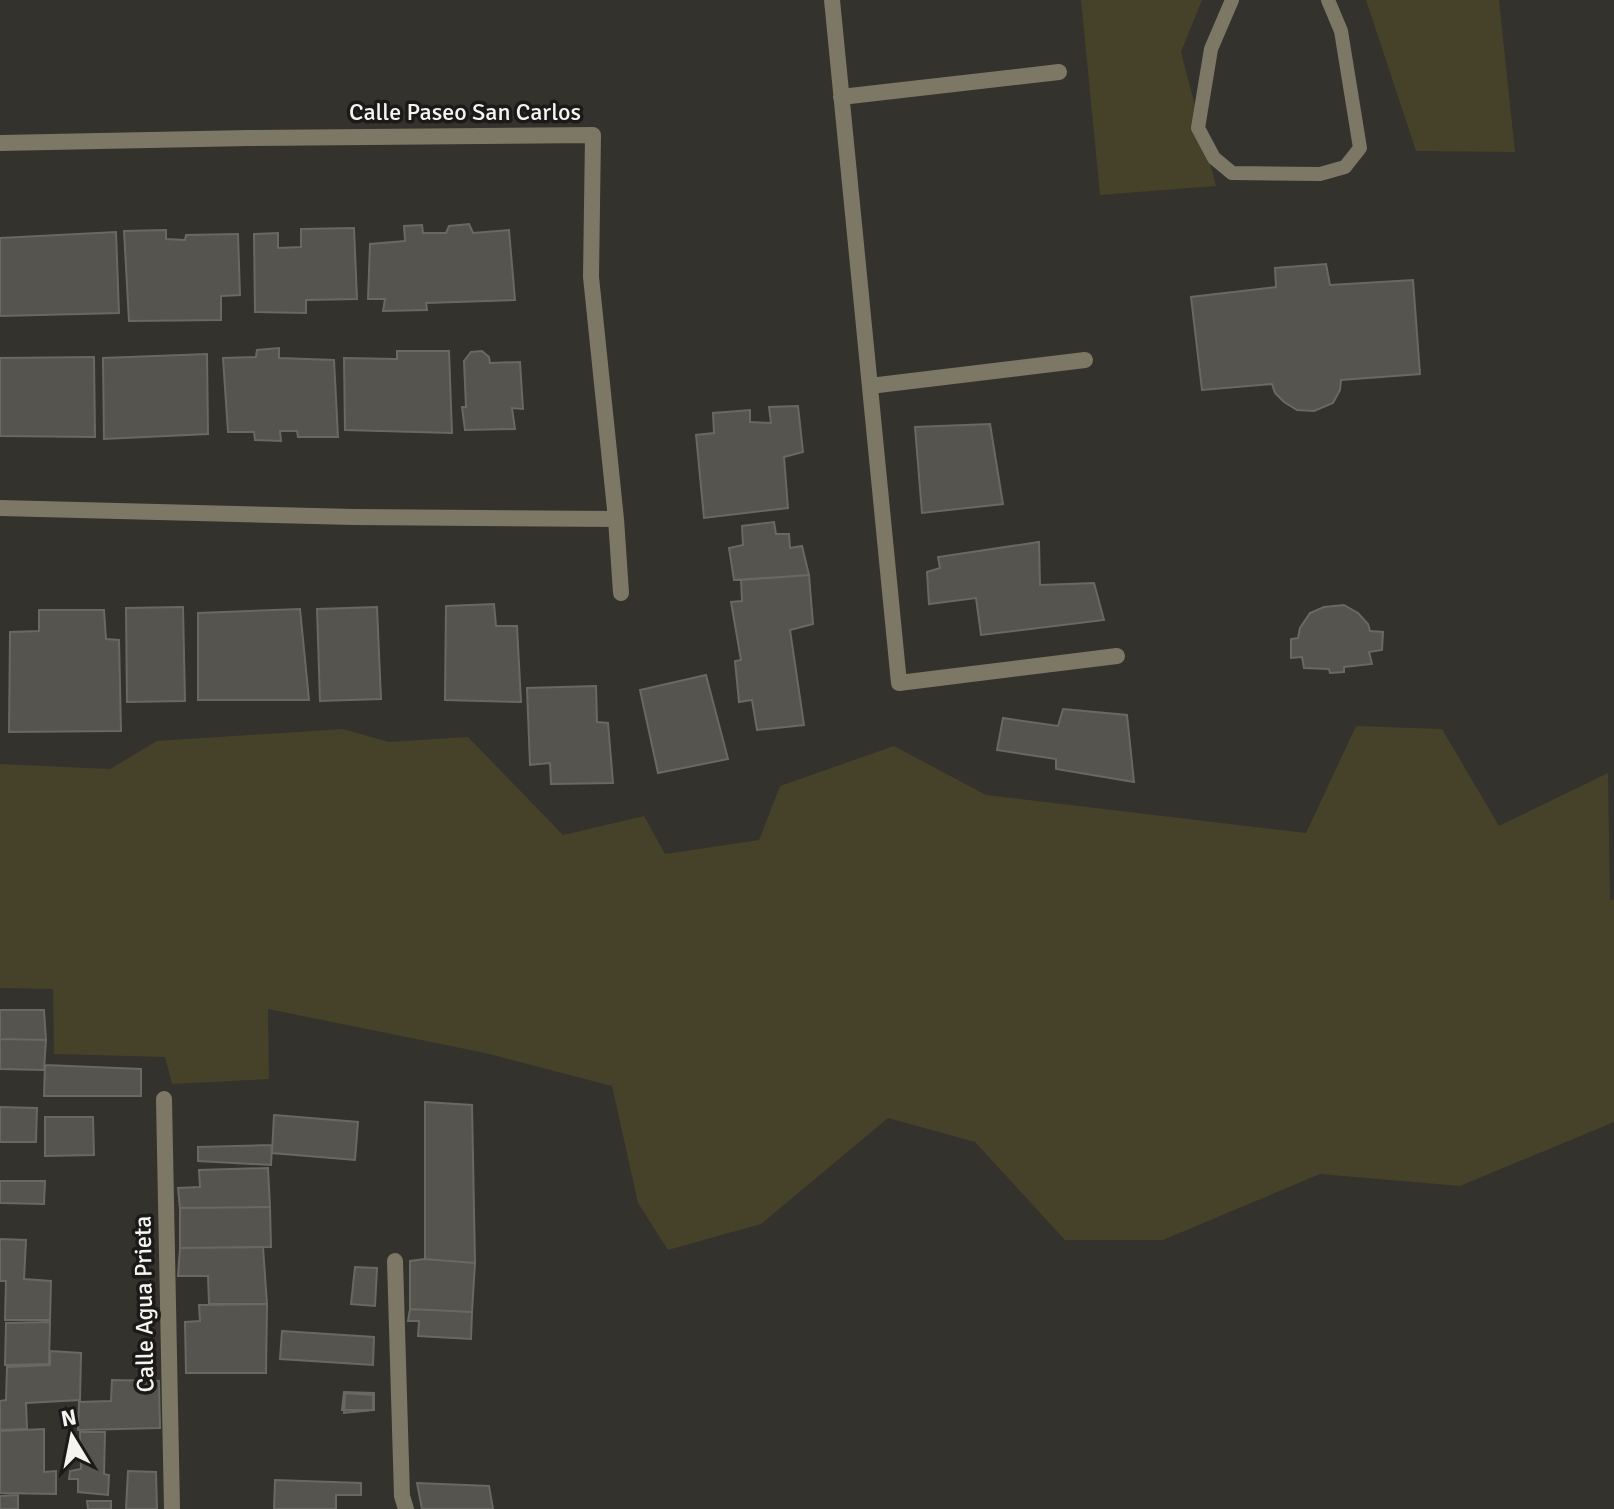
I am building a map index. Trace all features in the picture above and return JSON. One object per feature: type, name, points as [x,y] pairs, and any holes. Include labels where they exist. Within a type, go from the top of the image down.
[{"type":"street","points":[[832,0],[899,683],[1117,656]]},
{"type":"street","points":[[841,97],[1059,72]]},
{"type":"street","name":"Calle Paseo San Carlos","points":[[0,143],[593,135],[591,277],[621,593]]},
{"type":"street","points":[[870,386],[1085,360]]},
{"type":"street","points":[[0,508],[354,517],[616,519]]},
{"type":"street","name":"Calle Agua Prieta","points":[[164,1099],[172,1509]]},
{"type":"street","points":[[395,1261],[402,1496],[406,1509]]},
{"type":"lane","points":[[1232,0],[1211,49],[1198,128],[1214,158],[1232,173],[1320,174],[1345,167],[1360,148],[1341,31],[1328,0]]},
{"type":"shaded area","points":[[1081,0],[1202,0],[1181,52],[1216,186],[1100,195]]},
{"type":"shaded area","points":[[1366,0],[1499,0],[1515,152],[1416,151]]},
{"type":"shaded area","points":[[1356,726],[1442,729],[1499,826],[1608,773],[1610,900],[1614,900],[1614,1122],[1460,1186],[1320,1174],[1163,1240],[1065,1240],[975,1142],[888,1118],[761,1224],[668,1250],[638,1203],[612,1086],[485,1053],[268,1009],[269,1079],[172,1084],[165,1057],[54,1054],[53,989],[0,988],[0,764],[110,769],[157,741],[343,729],[389,742],[468,737],[563,835],[644,816],[665,854],[759,840],[780,786],[894,746],[986,795],[1306,833]]},
{"type":"building","points":[[469,224],[473,233],[509,230],[515,300],[426,303],[427,310],[383,311],[385,299],[368,299],[370,244],[405,241],[404,226],[422,225],[423,233],[446,233],[449,226]]},
{"type":"building","points":[[354,228],[357,299],[306,300],[306,313],[255,312],[254,234],[278,233],[278,248],[301,247],[301,229]]},
{"type":"building","points":[[166,230],[166,239],[185,240],[186,235],[238,234],[240,295],[221,296],[221,320],[129,321],[124,231]]},
{"type":"building","points":[[116,232],[119,313],[0,316],[0,238]]},
{"type":"building","points":[[1326,264],[1330,285],[1413,280],[1420,374],[1341,380],[1333,403],[1314,411],[1297,410],[1284,402],[1275,393],[1272,384],[1202,390],[1191,297],[1276,287],[1275,268]]},
{"type":"building","points":[[279,348],[279,358],[334,360],[338,437],[298,437],[297,431],[280,431],[281,441],[255,440],[254,432],[228,432],[223,358],[256,357],[257,350]]},
{"type":"building","points":[[397,351],[449,351],[452,433],[345,430],[344,358],[397,359]]},
{"type":"building","points":[[482,351],[489,357],[490,363],[520,362],[523,409],[512,408],[515,429],[465,430],[462,407],[466,407],[464,361],[471,352]]},
{"type":"building","points":[[207,354],[208,434],[104,439],[103,358]]},
{"type":"building","points":[[94,357],[95,437],[0,436],[0,358]]},
{"type":"building","points":[[798,406],[803,452],[784,457],[788,508],[704,518],[696,435],[714,433],[713,413],[750,410],[750,422],[771,423],[769,407]]},
{"type":"building","points":[[990,424],[1003,504],[922,513],[915,427]]},
{"type":"building","points":[[774,522],[776,534],[789,534],[790,548],[802,546],[809,575],[734,580],[729,548],[743,545],[742,526]]},
{"type":"building","points":[[1039,542],[1040,585],[1094,583],[1104,620],[981,635],[976,598],[929,604],[927,572],[940,568],[938,557]]},
{"type":"building","points":[[809,575],[813,624],[790,630],[804,725],[757,730],[752,700],[739,702],[735,661],[741,660],[731,602],[742,601],[741,580]]},
{"type":"building","points":[[494,604],[496,626],[517,626],[521,702],[445,700],[446,606]]},
{"type":"building","points":[[1344,605],[1358,613],[1370,631],[1383,632],[1382,650],[1369,652],[1372,664],[1344,667],[1344,672],[1330,673],[1329,669],[1304,668],[1302,657],[1291,658],[1291,639],[1298,638],[1300,628],[1310,613],[1324,607]]},
{"type":"building","points":[[183,607],[185,701],[127,702],[126,608]]},
{"type":"building","points":[[377,607],[381,699],[320,701],[317,609]]},
{"type":"building","points":[[300,609],[309,700],[198,700],[198,613]]},
{"type":"building","points":[[39,610],[104,610],[106,639],[119,640],[121,731],[9,732],[10,632],[39,631]]},
{"type":"building","points":[[706,675],[728,759],[658,773],[640,690]]},
{"type":"building","points":[[596,686],[597,722],[608,723],[613,783],[551,784],[550,763],[530,765],[527,688]]},
{"type":"building","points":[[1063,709],[1127,715],[1134,782],[1056,769],[1056,759],[997,750],[1003,718],[1058,726]]},
{"type":"building","points":[[0,1010],[44,1010],[46,1040],[0,1039]]},
{"type":"building","points":[[0,1039],[46,1040],[44,1070],[0,1069]]},
{"type":"building","points":[[45,1065],[141,1069],[141,1096],[44,1096]]},
{"type":"building","points":[[425,1102],[472,1105],[475,1263],[425,1259]]},
{"type":"building","points":[[0,1107],[37,1108],[36,1142],[0,1142]]},
{"type":"building","points":[[274,1115],[358,1122],[355,1160],[272,1153]]},
{"type":"building","points":[[45,1117],[93,1117],[94,1155],[45,1156]]},
{"type":"building","points":[[272,1145],[271,1165],[198,1161],[198,1147]]},
{"type":"building","points":[[268,1168],[270,1207],[180,1208],[178,1188],[200,1187],[199,1170]]},
{"type":"building","points":[[0,1181],[45,1181],[44,1204],[0,1203]]},
{"type":"building","points":[[270,1207],[271,1247],[180,1248],[180,1208]]},
{"type":"building","points":[[0,1239],[26,1240],[24,1279],[51,1281],[50,1320],[5,1320],[6,1281],[0,1281]]},
{"type":"building","points":[[263,1247],[267,1304],[209,1304],[208,1276],[178,1276],[180,1248]]},
{"type":"building","points":[[425,1259],[475,1263],[472,1312],[410,1309],[410,1261]]},
{"type":"building","points":[[355,1267],[377,1268],[375,1306],[351,1304]]},
{"type":"building","points":[[267,1304],[266,1373],[186,1373],[185,1322],[200,1321],[199,1305]]},
{"type":"building","points":[[410,1309],[472,1312],[471,1339],[418,1336],[419,1321],[408,1321]]},
{"type":"building","points":[[50,1322],[49,1364],[5,1365],[6,1323]]},
{"type":"building","points":[[282,1331],[374,1337],[373,1365],[280,1359]]},
{"type":"building","points":[[50,1351],[81,1353],[80,1400],[26,1403],[27,1429],[0,1430],[0,1401],[6,1400],[7,1367],[50,1365]]},
{"type":"building","points":[[112,1380],[159,1381],[160,1428],[78,1430],[79,1402],[111,1401]]},
{"type":"building","points":[[344,1392],[374,1393],[374,1410],[342,1410]]},
{"type":"building","points":[[345,1393],[373,1395],[373,1410],[344,1413]]},
{"type":"building","points":[[44,1429],[44,1472],[56,1471],[56,1494],[0,1493],[0,1431]]},
{"type":"building","points":[[80,1432],[105,1432],[104,1474],[109,1475],[108,1495],[78,1492],[78,1479],[69,1479],[70,1471],[81,1469]]},
{"type":"building","points":[[128,1471],[156,1472],[157,1509],[126,1509]]},
{"type":"building","points":[[275,1480],[361,1483],[361,1495],[336,1495],[336,1509],[274,1509]]},
{"type":"building","points":[[417,1483],[489,1486],[493,1509],[422,1509]]},
{"type":"building","points":[[18,1495],[18,1509],[0,1509],[0,1496]]},
{"type":"building","points":[[87,1501],[111,1501],[111,1509],[88,1509]]}]
